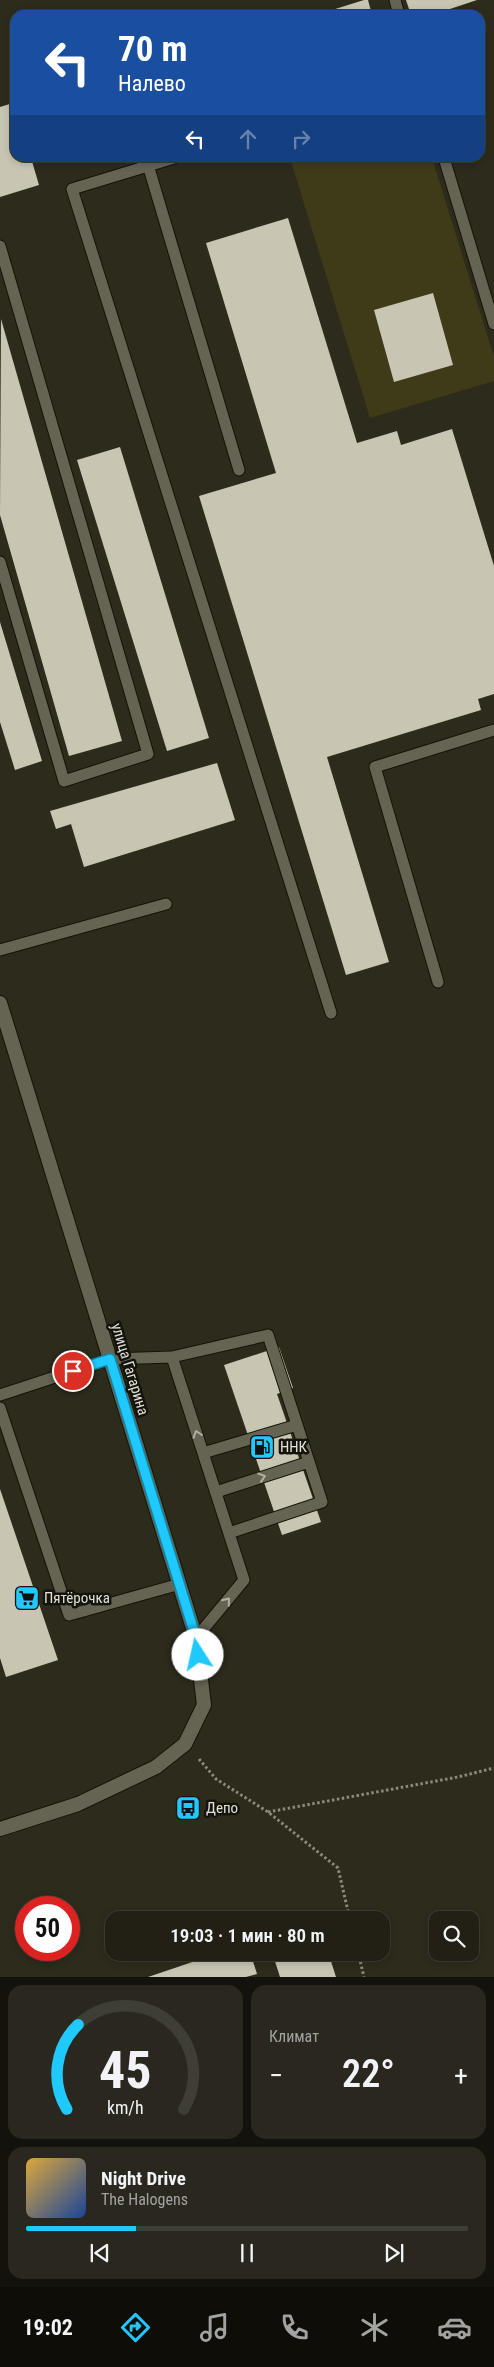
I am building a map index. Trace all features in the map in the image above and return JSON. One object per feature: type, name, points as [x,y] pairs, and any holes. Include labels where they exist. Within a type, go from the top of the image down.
[{"type":"main road","name":"улица Гагарина","points":[[0,1003],[196,1638],[204,1704],[185,1744]]},
{"type":"main road","points":[[0,1829],[78,1804],[156,1768],[185,1744]]},
{"type":"lane","points":[[161,162],[72,189],[331,1013]]},
{"type":"lane","points":[[445,162],[494,324]]},
{"type":"lane","points":[[148,166],[240,470]]},
{"type":"lane","points":[[0,246],[148,754],[64,781],[0,562]]},
{"type":"lane","points":[[438,982],[375,767],[494,730]]},
{"type":"lane","points":[[0,950],[166,904]]},
{"type":"lane","points":[[0,1395],[110,1359],[172,1357],[268,1335],[322,1502],[229,1533]]},
{"type":"lane","points":[[172,1357],[244,1580],[196,1638]]},
{"type":"lane","points":[[0,1408],[68,1615],[180,1584]]},
{"type":"lane","points":[[203,1453],[297,1425]]},
{"type":"lane","points":[[216,1492],[309,1462]]},
{"type":"path","points":[[185,1744],[216,1779],[268,1812],[338,1868],[348,1911]]},
{"type":"path","points":[[268,1812],[458,1777],[494,1768]]},
{"type":"path","points":[[360,1961],[364,1977]]},
{"type":"shaded area","points":[[291,162],[433,162],[494,357],[494,381],[370,418]]},
{"type":"building","points":[[368,0],[371,10],[332,10]]},
{"type":"building","points":[[406,0],[477,0],[447,10],[409,10]]},
{"type":"building","points":[[10,104],[10,162],[32,162],[39,185],[0,197],[0,107]]},
{"type":"building","points":[[288,218],[357,443],[397,431],[401,445],[452,429],[494,566],[494,694],[478,699],[481,710],[327,757],[389,962],[346,975],[199,496],[276,473],[206,243]]},
{"type":"building","points":[[433,293],[453,365],[394,382],[374,310]]},
{"type":"building","points":[[1,319],[122,741],[69,756],[0,515]]},
{"type":"building","points":[[120,447],[209,738],[167,751],[77,460]]},
{"type":"building","points":[[0,622],[42,761],[15,770],[0,722]]},
{"type":"building","points":[[217,763],[235,820],[84,867],[71,824],[56,829],[50,811]]},
{"type":"building","points":[[279,1347],[293,1388],[277,1394],[321,1522],[282,1535],[224,1365]]},
{"type":"building","points":[[0,1489],[58,1660],[6,1677],[0,1658]]},
{"type":"building","points":[[195,1961],[253,1961],[257,1974],[246,1977],[148,1977]]},
{"type":"building","points":[[275,1961],[331,1961],[336,1977],[280,1977]]},
{"type":"place","name":"ННК","points":[[262,1447]]},
{"type":"place","name":"Пятёрочка","points":[[27,1598]]},
{"type":"place","name":"Депо","points":[[188,1808]]},
{"type":"route","points":[[73,1371],[110,1359],[196,1638],[198,1655]]}]
